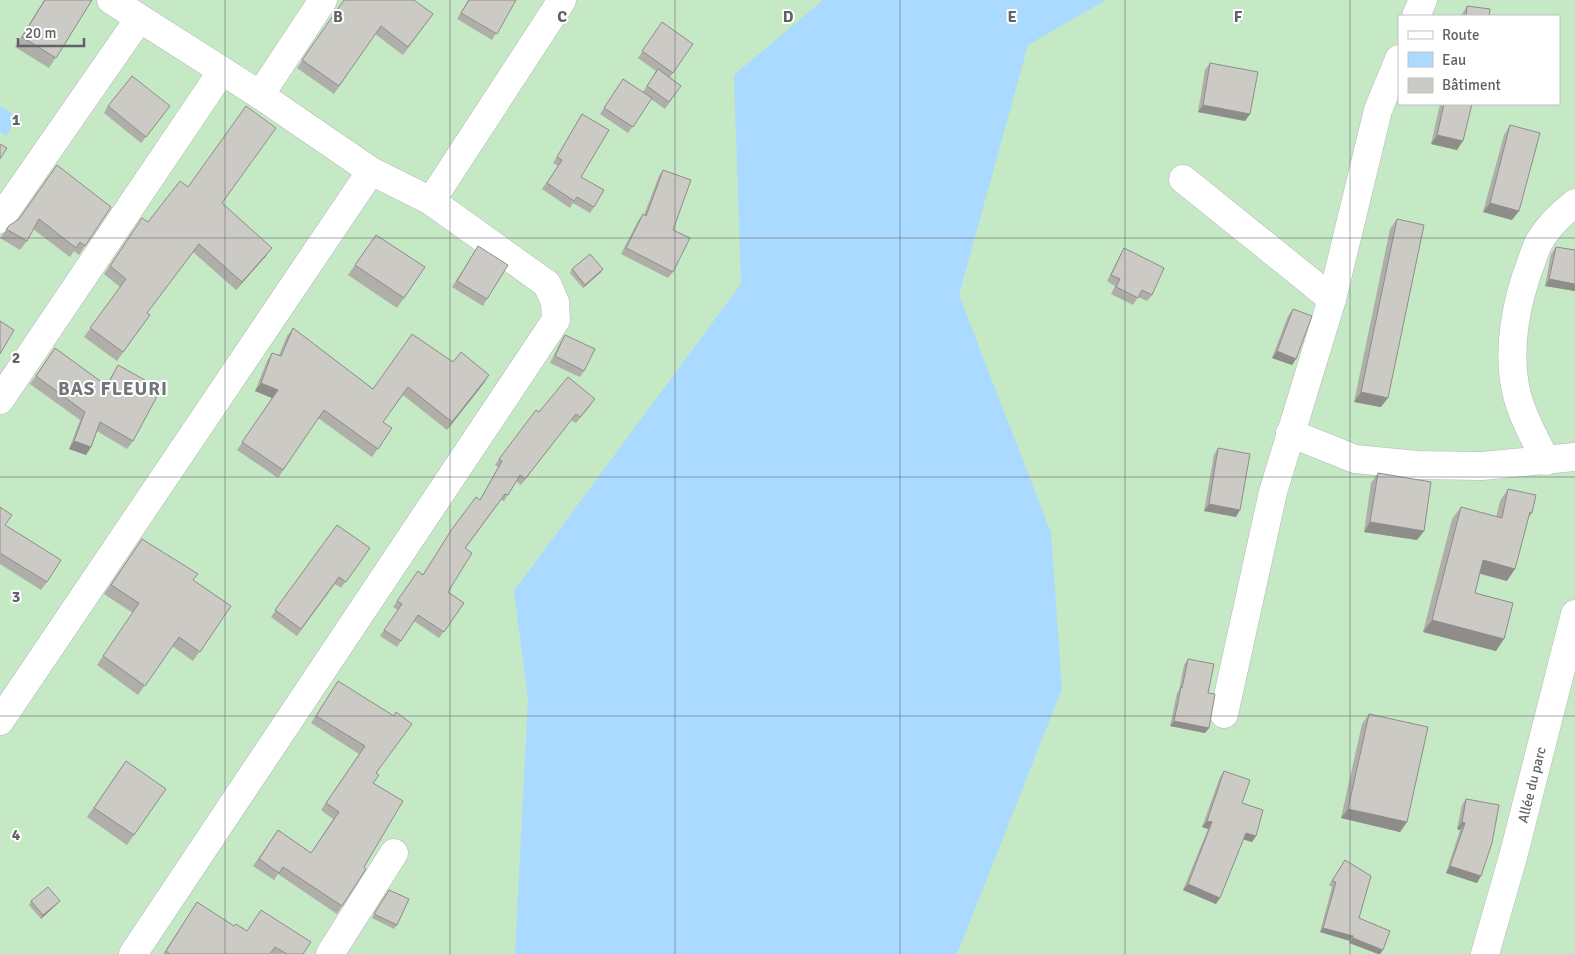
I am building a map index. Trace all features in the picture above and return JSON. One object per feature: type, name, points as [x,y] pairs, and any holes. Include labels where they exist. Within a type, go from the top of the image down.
[{"type":"street","points":[[111,0],[138,19],[260,95],[371,171],[431,201],[547,284],[555,302],[556,320],[134,954]]},
{"type":"street","points":[[260,95],[323,0]]},
{"type":"street","points":[[431,201],[562,0]]},
{"type":"street","points":[[1416,15],[1422,0]]},
{"type":"street","points":[[0,219],[138,19]]},
{"type":"street","points":[[1224,714],[1272,492],[1332,299],[1378,110],[1398,61]]},
{"type":"street","points":[[0,400],[222,71]]},
{"type":"street","points":[[0,721],[371,171]]},
{"type":"street","points":[[1184,179],[1332,299]]},
{"type":"street","points":[[1546,461],[1524,417],[1516,393],[1512,354],[1516,313],[1526,276],[1539,242],[1564,212],[1575,203]]},
{"type":"street","points":[[1290,432],[1355,459],[1416,464],[1482,466],[1575,457]]},
{"type":"street","name":"Allée du parc","points":[[1485,954],[1513,857],[1575,614]]},
{"type":"street","points":[[330,954],[394,853]]},
{"type":"green space","points":[[0,0],[1575,0],[1575,954],[0,954]]},
{"type":"water","points":[[823,0],[1106,0],[1028,45],[959,295],[1051,533],[1062,689],[957,954],[515,954],[528,700],[514,591],[741,284],[734,75]]},
{"type":"water","points":[[0,106],[18,117],[6,136],[0,132]]},
{"type":"building","points":[[45,0],[92,0],[56,58],[22,37]]},
{"type":"building","points":[[344,0],[414,0],[433,14],[408,47],[381,26],[339,86],[302,60]]},
{"type":"building","points":[[469,0],[516,0],[497,34],[461,13]]},
{"type":"building","points":[[1467,6],[1490,9],[1489,15],[1466,15]]},
{"type":"building","points":[[662,22],[693,44],[673,73],[642,51]]},
{"type":"building","points":[[1210,63],[1258,72],[1250,114],[1203,105]]},
{"type":"building","points":[[658,69],[681,86],[669,102],[647,86]]},
{"type":"building","points":[[132,76],[170,106],[146,137],[108,106]]},
{"type":"building","points":[[623,79],[652,98],[633,127],[604,108]]},
{"type":"building","points":[[1444,105],[1472,105],[1463,141],[1437,135]]},
{"type":"building","points":[[246,106],[276,128],[222,203],[272,248],[242,282],[199,244],[147,313],[150,315],[123,352],[90,328],[126,279],[110,266],[142,218],[148,222],[180,181],[188,187]]},
{"type":"building","points":[[582,114],[609,130],[581,177],[604,190],[594,207],[577,197],[574,201],[547,183],[562,160],[557,157]]},
{"type":"building","points":[[1510,125],[1540,133],[1519,211],[1490,203]]},
{"type":"building","points":[[0,144],[7,148],[0,159]]},
{"type":"building","points":[[57,165],[111,207],[85,246],[80,242],[76,248],[39,219],[27,241],[6,229],[19,219]]},
{"type":"building","points":[[663,170],[691,180],[673,230],[690,238],[673,272],[626,248],[643,214],[646,216]]},
{"type":"building","points":[[1397,219],[1424,225],[1388,398],[1361,392]]},
{"type":"building","points":[[376,235],[425,267],[404,298],[355,265]]},
{"type":"building","points":[[478,246],[508,265],[487,299],[457,281]]},
{"type":"building","points":[[1556,247],[1575,250],[1575,284],[1549,279]]},
{"type":"building","points":[[1124,248],[1164,268],[1152,295],[1142,290],[1138,298],[1116,287],[1120,279],[1111,275]]},
{"type":"building","points":[[590,254],[603,269],[585,285],[572,269]]},
{"type":"building","points":[[1293,309],[1312,316],[1296,359],[1277,351]]},
{"type":"building","points":[[0,321],[14,330],[0,354]]},
{"type":"building","points":[[293,328],[373,389],[412,334],[453,362],[461,352],[489,375],[452,422],[408,387],[383,422],[392,428],[378,449],[324,410],[283,470],[242,442],[278,390],[261,383],[272,353],[281,356]]},
{"type":"building","points":[[565,335],[595,349],[584,371],[555,356]]},
{"type":"building","points":[[55,348],[107,386],[118,365],[161,389],[133,441],[100,422],[91,447],[74,441],[85,412],[36,376]]},
{"type":"building","points":[[568,377],[595,399],[580,417],[576,414],[525,479],[520,475],[508,495],[505,494],[465,548],[472,553],[448,592],[464,603],[444,632],[418,615],[401,641],[384,630],[402,604],[397,601],[418,571],[423,575],[452,529],[476,497],[480,500],[502,461],[499,459],[536,410],[539,412]]},
{"type":"building","points":[[1218,448],[1250,454],[1240,510],[1209,504]]},
{"type":"building","points":[[1378,473],[1431,482],[1424,531],[1370,522]]},
{"type":"building","points":[[1508,489],[1536,495],[1515,569],[1483,560],[1475,593],[1513,603],[1504,639],[1432,620],[1461,507],[1502,518]]},
{"type":"building","points":[[0,507],[12,515],[5,525],[61,560],[47,582],[0,553]]},
{"type":"building","points":[[337,525],[370,548],[346,582],[339,577],[301,629],[275,610]]},
{"type":"building","points":[[142,539],[198,574],[193,580],[231,606],[200,652],[179,637],[145,686],[103,656],[139,603],[111,585]]},
{"type":"building","points":[[1188,659],[1214,664],[1208,693],[1215,694],[1209,728],[1174,721]]},
{"type":"building","points":[[338,681],[394,716],[396,712],[412,724],[376,773],[379,775],[373,783],[403,801],[364,867],[366,869],[342,906],[283,867],[279,873],[259,859],[278,830],[311,853],[339,812],[326,803],[365,746],[316,716]]},
{"type":"building","points":[[1369,714],[1428,727],[1407,822],[1348,809]]},
{"type":"building","points":[[126,761],[166,789],[134,835],[94,808]]},
{"type":"building","points":[[1224,771],[1250,780],[1242,803],[1263,810],[1256,836],[1246,833],[1220,898],[1188,884],[1212,822],[1207,821]]},
{"type":"building","points":[[1466,799],[1499,805],[1492,843],[1481,876],[1450,866],[1465,823],[1462,822]]},
{"type":"building","points":[[1345,860],[1371,876],[1359,918],[1390,931],[1383,950],[1353,938],[1353,936],[1323,928],[1336,882],[1332,881]]},
{"type":"building","points":[[48,887],[60,901],[43,915],[31,901]]},
{"type":"building","points":[[389,890],[409,899],[397,925],[374,914]]},
{"type":"building","points":[[197,902],[234,926],[236,924],[247,931],[261,910],[311,942],[303,954],[287,954],[275,947],[270,954],[170,954],[166,951]]},
{"type":"district","name":"BAS FLEURI","points":[[113,389]]}]
